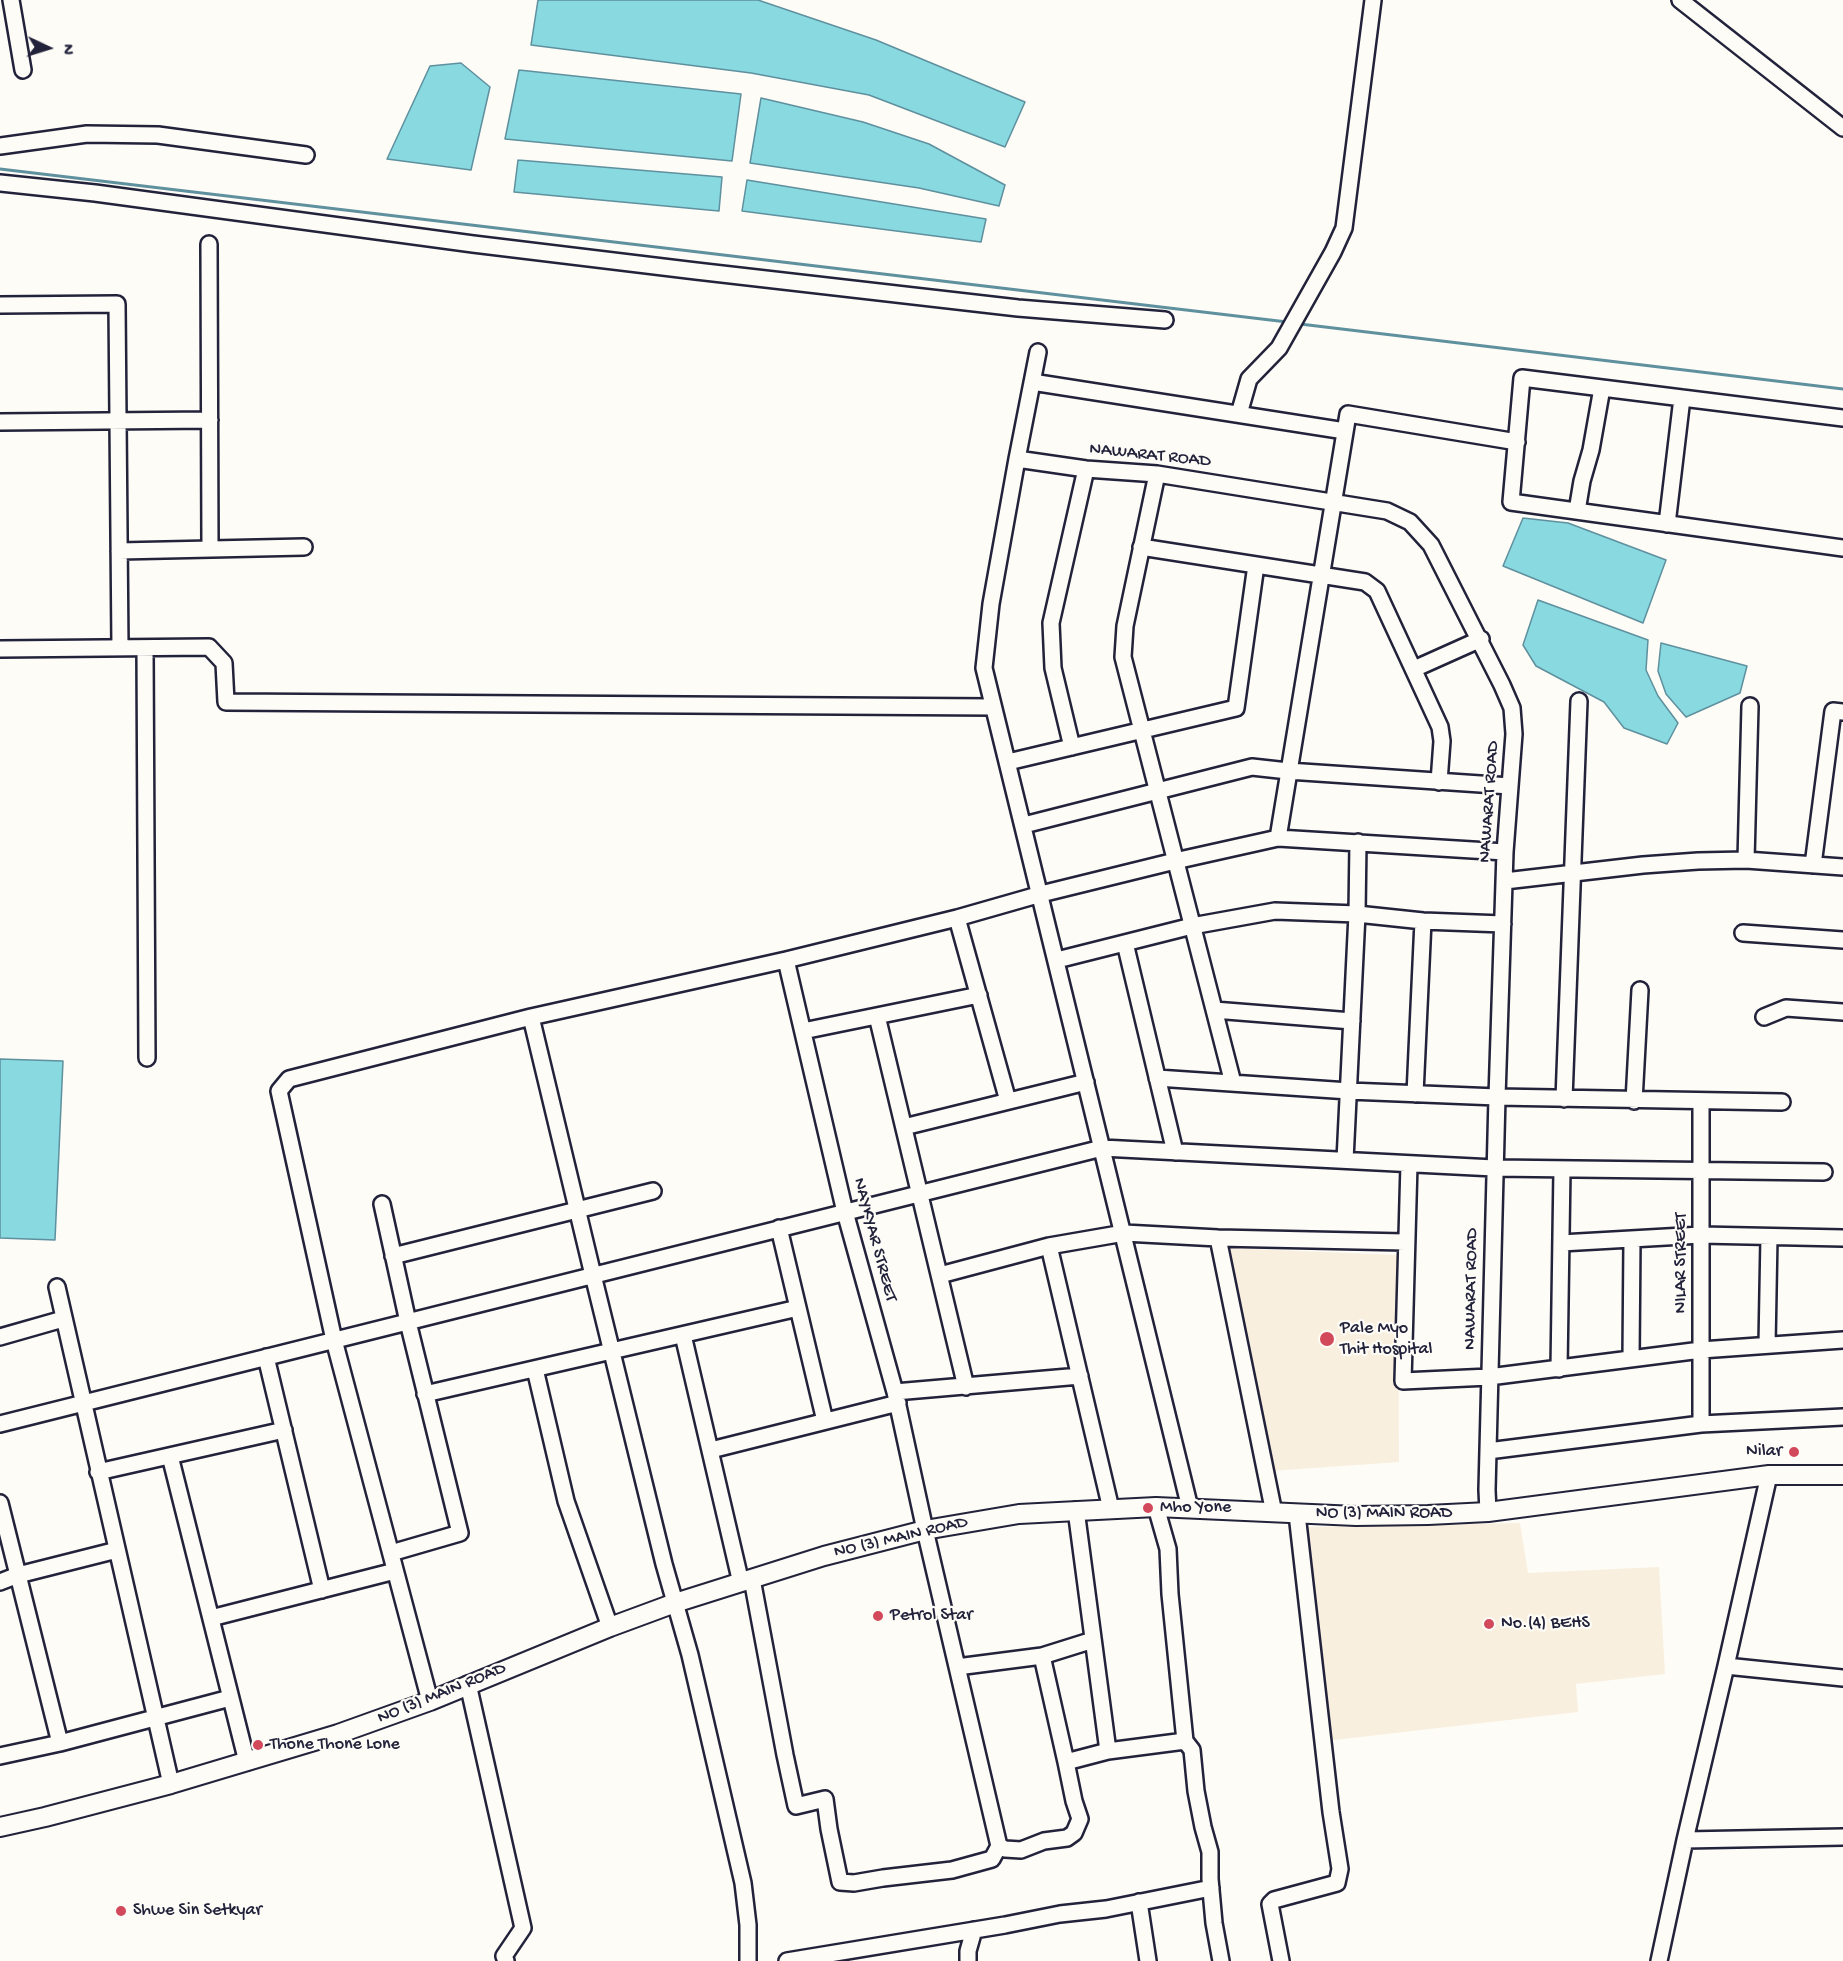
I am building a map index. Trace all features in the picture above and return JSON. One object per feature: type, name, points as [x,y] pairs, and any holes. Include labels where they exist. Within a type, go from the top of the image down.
[{"type":"main road","name":"NO (3) MAIN ROAD","points":[[0,1827],[171,1784],[338,1734],[430,1701],[610,1627],[675,1603],[824,1556],[925,1530],[1019,1514],[1156,1507],[1297,1514],[1428,1515],[1488,1512],[1769,1475],[1843,1475]]},
{"type":"street","points":[[11,0],[23,70]]},
{"type":"street","points":[[1239,414],[1249,379],[1279,348],[1344,228],[1373,0]]},
{"type":"street","points":[[1680,0],[1843,128]]},
{"type":"street","points":[[0,146],[87,134],[158,135],[306,155]]},
{"type":"street","points":[[0,183],[95,193],[473,244],[696,271],[1018,308],[1165,320]]},
{"type":"street","points":[[209,244],[210,549]]},
{"type":"street","points":[[0,305],[117,303],[120,648]]},
{"type":"street","points":[[1038,352],[986,639],[984,668],[1190,1508]]},
{"type":"street","points":[[1843,418],[1522,378],[1511,502],[1843,548]]},
{"type":"street","points":[[1032,382],[1345,431]]},
{"type":"street","points":[[1577,511],[1602,388]]},
{"type":"street","points":[[1667,524],[1682,398]]},
{"type":"street","points":[[1278,838],[1348,414],[1517,442]]},
{"type":"street","points":[[0,422],[210,420]]},
{"type":"street","name":"NAWARAT ROAD","points":[[1017,459],[1086,469],[1156,474],[1333,501],[1387,511],[1410,522],[1431,545],[1481,639],[1512,708],[1514,734],[1505,852],[1494,1168],[1488,1512]]},
{"type":"street","points":[[1072,747],[1053,668],[1051,623],[1086,469]]},
{"type":"street","points":[[1156,474],[1125,626],[1123,657],[1233,1083]]},
{"type":"street","points":[[1141,547],[1365,582],[1377,591],[1440,727],[1442,741],[1439,782]]},
{"type":"street","points":[[119,551],[304,548]]},
{"type":"street","points":[[1008,762],[1236,708],[1256,565]]},
{"type":"street","points":[[1414,669],[1481,639]]},
{"type":"street","points":[[0,649],[208,647],[224,663],[226,702],[993,707]]},
{"type":"street","points":[[145,648],[147,1058]]},
{"type":"street","points":[[1564,1099],[1579,701]]},
{"type":"street","points":[[1746,860],[1750,706]]},
{"type":"street","points":[[1813,865],[1833,711],[1843,712]]},
{"type":"street","points":[[1024,825],[1252,767],[1510,786]]},
{"type":"street","points":[[430,1701],[334,1340],[279,1091],[289,1079],[531,1017],[786,960],[957,918],[1041,894],[1278,838],[1505,852]]},
{"type":"street","points":[[1345,1160],[1357,914],[1358,842]]},
{"type":"street","points":[[1504,881],[1698,861],[1746,860],[1843,867]]},
{"type":"street","points":[[1057,960],[1192,926],[1275,911],[1503,924]]},
{"type":"street","points":[[957,918],[1008,1101]]},
{"type":"street","points":[[1415,1094],[1423,921]]},
{"type":"street","points":[[1743,933],[1843,940]]},
{"type":"street","points":[[1125,944],[1175,1152]]},
{"type":"street","name":"NAYKYAR STREET","points":[[786,960],[845,1212],[896,1397],[999,1846]]},
{"type":"street","points":[[1634,1101],[1640,990]]},
{"type":"street","points":[[803,1031],[978,995]]},
{"type":"street","points":[[1764,1017],[1786,1008],[1843,1012]]},
{"type":"street","points":[[1214,1010],[1352,1021]]},
{"type":"street","points":[[877,1016],[966,1387]]},
{"type":"street","points":[[531,1017],[612,1352],[690,1655],[743,1883],[748,1925],[748,1961]]},
{"type":"street","points":[[1157,1078],[1415,1094],[1634,1101],[1782,1102]]},
{"type":"street","points":[[904,1127],[1086,1082]]},
{"type":"street","name":"NILAR STREET","points":[[1701,1102],[1701,1425]]},
{"type":"street","points":[[0,1424],[1102,1148],[1494,1168],[1824,1172]]},
{"type":"street","points":[[1409,1164],[1402,1381],[1489,1377],[1701,1350],[1843,1340]]},
{"type":"street","points":[[1559,1369],[1562,1169]]},
{"type":"street","points":[[393,1256],[653,1191]]},
{"type":"street","points":[[381,1204],[460,1533],[390,1553]]},
{"type":"street","points":[[779,1228],[825,1421]]},
{"type":"street","points":[[940,1275],[1049,1246],[1124,1233],[1218,1238],[1405,1242]]},
{"type":"street","points":[[1561,1243],[1701,1235],[1843,1238]]},
{"type":"street","points":[[1767,1345],[1769,1237]]},
{"type":"street","points":[[1218,1238],[1274,1513]]},
{"type":"street","points":[[1631,1359],[1632,1239]]},
{"type":"street","points":[[1049,1246],[1111,1509]]},
{"type":"street","points":[[57,1287],[171,1784]]},
{"type":"street","points":[[425,1394],[798,1308]]},
{"type":"street","points":[[0,1337],[63,1319]]},
{"type":"street","points":[[683,1335],[711,1450],[747,1581],[796,1806],[825,1799],[840,1882],[854,1883],[952,1870],[992,1859],[999,1846],[1005,1849],[1021,1850],[1044,1841],[1067,1838],[1074,1833],[1080,1819],[1042,1656]]},
{"type":"street","points":[[266,1357],[322,1590]]},
{"type":"street","points":[[535,1369],[566,1502],[610,1627]]},
{"type":"street","points":[[711,1450],[825,1421],[896,1397],[966,1387],[1080,1376]]},
{"type":"street","points":[[1488,1451],[1701,1425],[1843,1417]]},
{"type":"street","points":[[98,1472],[284,1430]]},
{"type":"street","points":[[171,1456],[247,1762]]},
{"type":"street","points":[[1659,1961],[1769,1475]]},
{"type":"street","points":[[0,1503],[60,1743]]},
{"type":"street","points":[[1156,1507],[1168,1550],[1170,1594],[1185,1741],[1192,1750],[1193,1773],[1210,1852],[1210,1888],[1221,1961]]},
{"type":"street","points":[[1076,1510],[1108,1751]]},
{"type":"street","points":[[1281,1961],[1270,1904],[1274,1900],[1337,1883],[1340,1869],[1331,1812],[1297,1514]]},
{"type":"street","points":[[0,1582],[18,1575],[117,1550]]},
{"type":"street","points":[[211,1618],[395,1571]]},
{"type":"street","points":[[957,1667],[1042,1656],[1093,1640]]},
{"type":"street","points":[[1726,1666],[1843,1678]]},
{"type":"street","points":[[468,1684],[523,1928],[504,1956],[506,1961]]},
{"type":"street","points":[[0,1756],[60,1743],[230,1698]]},
{"type":"street","points":[[1066,1762],[1108,1751],[1185,1741]]},
{"type":"street","points":[[1685,1840],[1843,1837]]},
{"type":"street","points":[[787,1961],[1060,1914],[1106,1909],[1210,1888]]},
{"type":"street","points":[[1139,1902],[1148,1961]]},
{"type":"street","points":[[968,1961],[968,1951],[974,1930]]},
{"type":"shaded area","points":[[1226,1248],[1398,1255],[1399,1462],[1271,1471]]},
{"type":"shaded area","name":"No.(4) BEHS","points":[[1520,1523],[1528,1573],[1659,1567],[1665,1674],[1576,1684],[1578,1712],[1325,1741],[1307,1527]]},
{"type":"water","points":[[538,0],[758,0],[876,40],[1025,102],[1005,147],[869,95],[751,73],[531,45]]},
{"type":"water","points":[[461,63],[490,87],[471,170],[387,159],[430,66]]},
{"type":"water","points":[[519,70],[741,94],[732,161],[505,139]]},
{"type":"water","points":[[761,98],[863,122],[929,144],[1005,185],[999,206],[919,188],[750,163]]},
{"type":"water","points":[[518,160],[722,177],[719,211],[514,192]]},
{"type":"water","points":[[747,180],[986,219],[981,242],[742,211]]},
{"type":"water","points":[[1523,518],[1568,523],[1666,560],[1643,623],[1503,566]]},
{"type":"water","points":[[1538,600],[1648,640],[1646,670],[1658,696],[1678,723],[1667,744],[1624,728],[1604,702],[1536,666],[1523,645]]},
{"type":"water","points":[[1661,643],[1747,666],[1740,693],[1686,717],[1666,694],[1658,671]]},
{"type":"water","points":[[0,1059],[63,1061],[55,1240],[0,1238]]},
{"type":"waterway","points":[[0,169],[1287,322]]},
{"type":"waterway","points":[[1300,324],[1843,389]]},
{"type":"place","name":"Pale Myo Thit Hospital","points":[[1327,1339]]},
{"type":"place","name":"Nilar","points":[[1794,1452]]},
{"type":"place","name":"Mho Yone","points":[[1148,1508]]},
{"type":"place","name":"Petrol Star","points":[[878,1616]]},
{"type":"place","name":"No.(4) BEHS","points":[[1489,1624]]},
{"type":"place","name":"Thone Thone Lone","points":[[258,1745]]},
{"type":"place","name":"Shwe Sin Setkyar","points":[[121,1911]]}]
